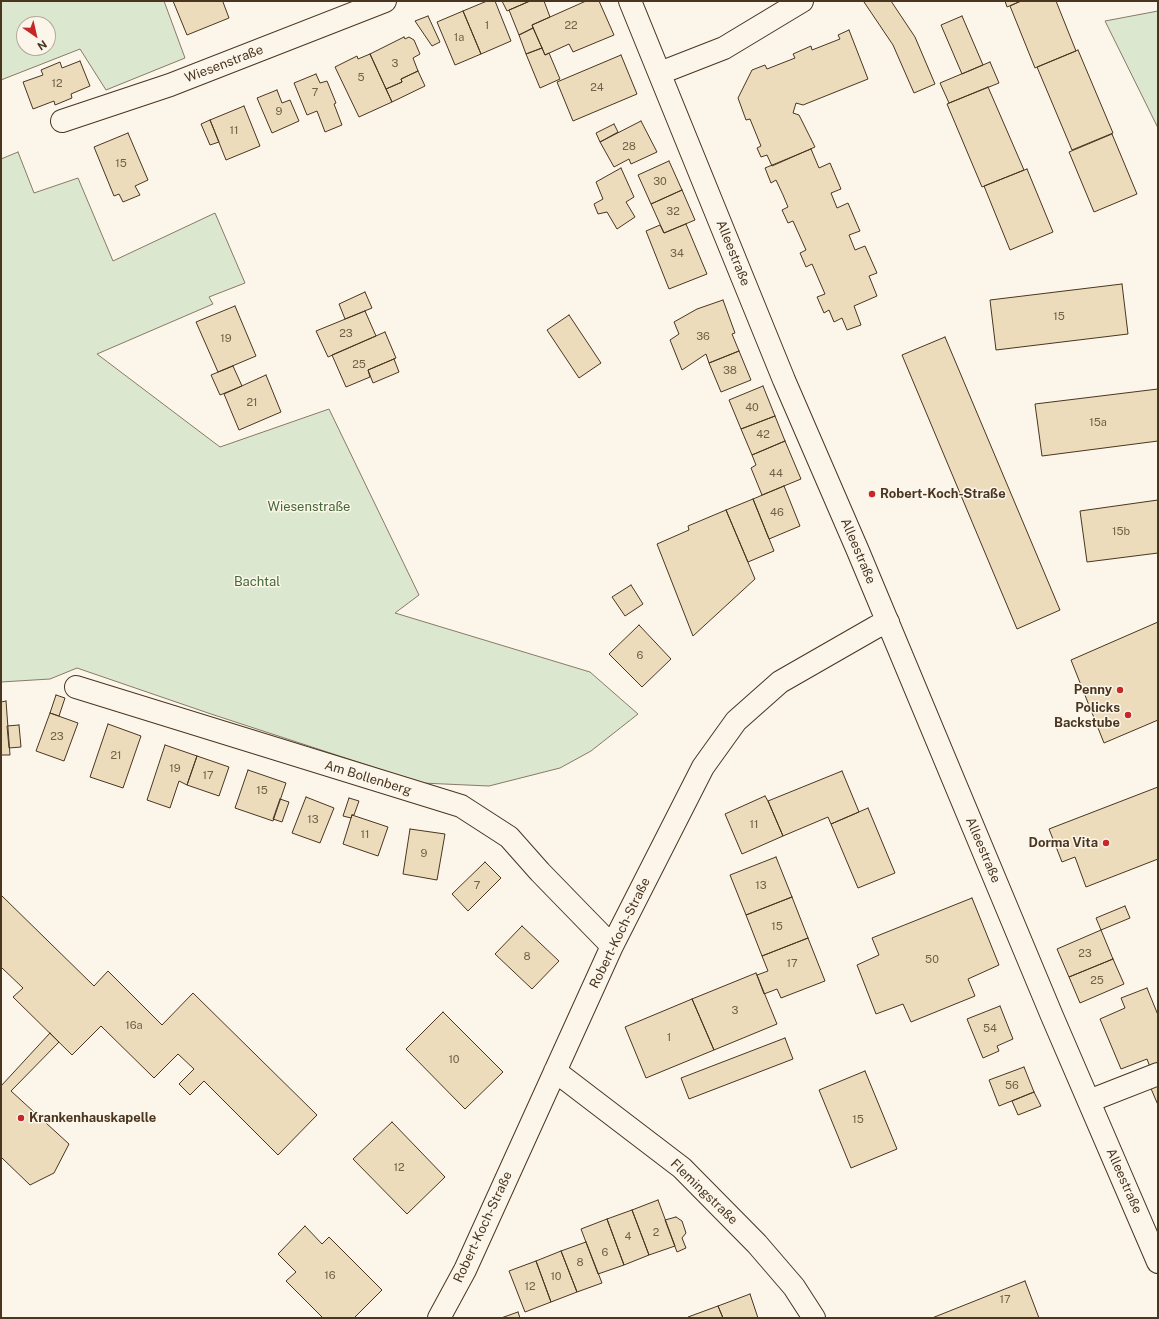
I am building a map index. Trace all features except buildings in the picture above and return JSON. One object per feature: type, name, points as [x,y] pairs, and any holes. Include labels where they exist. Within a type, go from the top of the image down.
[{"type":"street","name":"Wiesenstraße","points":[[62,121],[170,85],[385,1]]},
{"type":"street","name":"Alleestraße","points":[[630,1],[784,380],[888,622],[1158,1262]]},
{"type":"street","points":[[660,73],[724,48],[802,1]]},
{"type":"street","name":"Robert-Koch-Straße","points":[[439,1318],[465,1270],[612,946],[703,767],[736,721],[780,682],[876,627],[888,622]]},
{"type":"street","name":"Am Bollenberg","points":[[76,687],[461,806],[509,836],[540,872],[612,946]]},
{"type":"street","name":"Flemingstraße","points":[[555,1071],[682,1168],[757,1244],[794,1287],[814,1318]]},
{"type":"street","points":[[1089,1101],[1158,1074]]},
{"type":"green space","points":[[1,1],[164,1],[185,58],[106,90],[80,49],[1,80]]},
{"type":"green space","points":[[1158,11],[1158,128],[1105,21]]},
{"type":"green space","name":"Bachtal","points":[[18,152],[34,193],[78,178],[113,261],[215,213],[245,283],[209,297],[213,304],[97,354],[220,447],[329,409],[419,595],[395,613],[590,672],[638,714],[591,751],[560,768],[489,786],[422,783],[211,714],[77,668],[50,679],[1,682],[1,159]]},
{"type":"place","name":"Robert-Koch-Straße","points":[[872,494]]},
{"type":"place","name":"Penny","points":[[1120,690]]},
{"type":"place","name":"Policks Backstube","points":[[1128,715]]},
{"type":"place","name":"Dorma Vita","points":[[1106,843]]},
{"type":"place","name":"Krankenhauskapelle","points":[[21,1118]]}]
